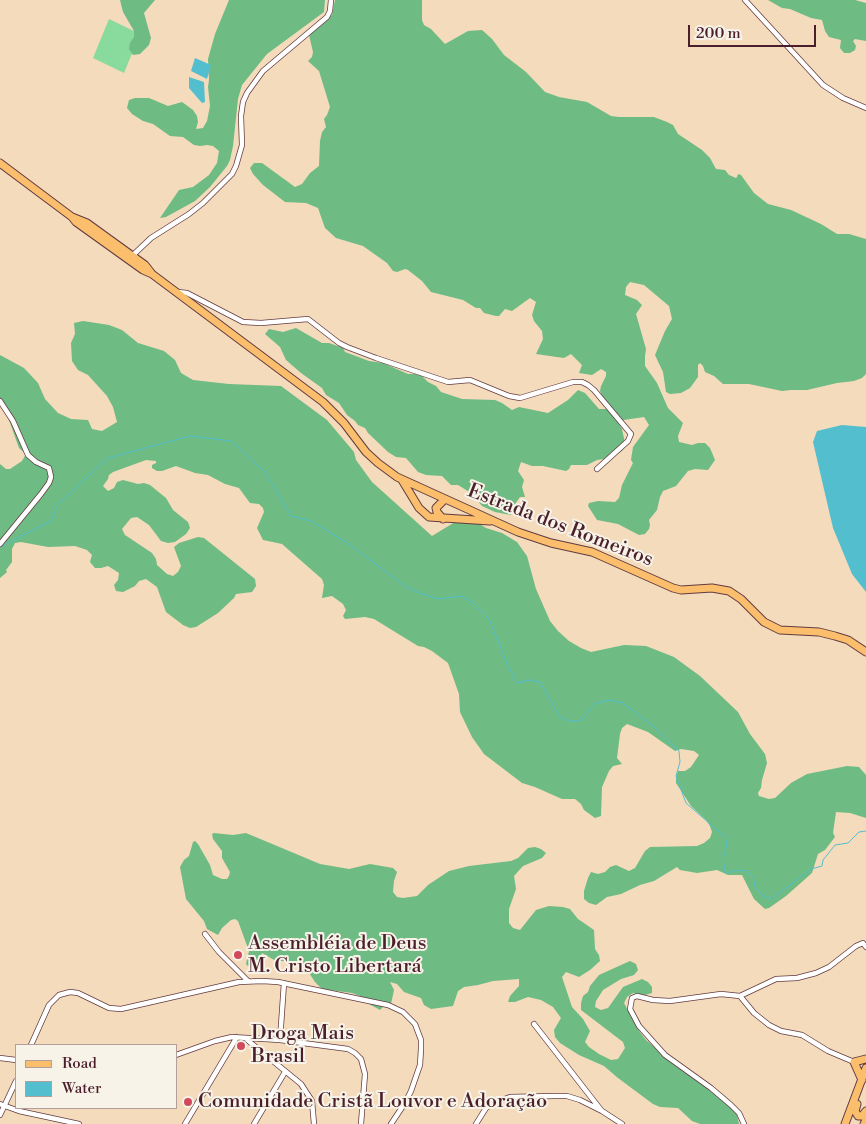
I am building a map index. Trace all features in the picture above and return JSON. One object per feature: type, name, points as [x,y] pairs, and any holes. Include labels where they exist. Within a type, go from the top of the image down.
[{"type":"main road","name":"Estrada dos Romeiros","points":[[0,163],[72,217],[87,223],[130,258],[145,265],[152,274],[323,402],[344,423],[366,452],[382,466],[402,479],[495,522],[537,538],[592,552],[672,588],[681,590],[712,588],[729,591],[742,599],[764,622],[780,630],[819,632],[835,636],[848,640],[866,652]]},
{"type":"main road","points":[[402,479],[424,513],[435,518],[495,522]]},
{"type":"main road","points":[[443,519],[436,508],[445,499]]},
{"type":"main road","points":[[862,1080],[854,1062],[866,1059]]},
{"type":"main road","points":[[845,1124],[866,1068]]},
{"type":"main road","points":[[858,1092],[859,1099],[856,1106],[856,1114],[862,1116],[866,1111]]},
{"type":"main road","points":[[864,1124],[866,1120]]},
{"type":"street","points":[[130,258],[151,238],[189,214],[232,174],[242,145],[241,116],[246,93],[263,70],[327,17],[330,12],[331,0]]},
{"type":"street","points":[[746,0],[823,85],[843,98],[866,108]]},
{"type":"street","points":[[176,292],[187,293],[243,322],[261,323],[299,319],[308,320],[339,343],[376,358],[448,382],[470,380],[509,396],[520,398],[573,382],[582,382],[594,390],[631,434],[628,441],[597,469]]},
{"type":"street","points":[[0,401],[13,421],[28,455],[36,462],[49,468],[51,477],[41,494],[0,544]]},
{"type":"street","points":[[205,934],[219,952],[248,981]]},
{"type":"street","points":[[744,1124],[739,1113],[731,1105],[665,1055],[639,1026],[631,1012],[630,1000],[634,997],[670,1001],[721,994],[740,996],[776,979],[797,978],[816,973],[829,967],[856,946],[863,943],[866,947]]},
{"type":"street","points":[[31,1044],[49,1006],[55,998],[64,993],[78,993],[102,1006],[120,1009],[248,981],[278,982],[388,1005],[403,1012],[415,1024],[421,1040],[421,1058],[418,1072],[405,1104],[391,1124]]},
{"type":"street","points":[[280,1040],[284,983]]},
{"type":"street","points":[[740,996],[769,1025],[781,1031],[802,1035],[828,1051],[854,1062]]},
{"type":"street","points":[[534,1024],[602,1111]]},
{"type":"street","points":[[178,1054],[222,1039],[237,1037],[280,1040],[348,1049],[362,1060],[366,1079],[361,1124]]},
{"type":"street","points":[[185,1124],[237,1037]]},
{"type":"street","points":[[245,1038],[301,1084],[312,1100],[314,1124]]},
{"type":"street","points":[[0,1058],[15,1060]]},
{"type":"street","points":[[254,1124],[285,1072]]},
{"type":"street","points":[[0,1115],[15,1083]]},
{"type":"street","points":[[476,1124],[486,1108],[494,1103],[510,1098],[567,1096],[602,1111],[622,1124]]},
{"type":"street","points":[[0,1104],[19,1111],[79,1124]]},
{"type":"green space","points":[[120,0],[155,0],[144,13],[151,38],[149,45],[140,54],[133,55],[129,49],[134,37],[134,31],[123,12]]},
{"type":"green space","points":[[229,0],[325,0],[324,12],[267,54],[242,85],[238,99],[233,146],[227,166],[210,187],[195,201],[166,217],[160,218],[179,190],[193,187],[209,175],[217,163],[219,151],[213,146],[194,145],[183,137],[170,136],[153,124],[143,121],[132,114],[127,108],[129,100],[149,98],[168,106],[182,102],[193,110],[197,116],[196,129],[203,128],[207,121],[210,106],[208,59],[215,34]]},
{"type":"green space","points":[[335,0],[422,0],[422,20],[424,25],[431,29],[445,44],[468,31],[482,30],[492,39],[504,55],[526,72],[545,92],[559,97],[587,102],[611,116],[654,117],[667,122],[673,125],[678,134],[702,150],[710,158],[716,169],[725,170],[729,175],[736,178],[738,174],[741,175],[754,193],[768,204],[791,210],[837,234],[849,234],[866,239],[866,374],[854,381],[807,390],[782,391],[749,384],[723,384],[714,376],[705,372],[700,363],[698,365],[698,377],[690,388],[681,393],[670,394],[666,392],[663,372],[655,355],[672,319],[669,306],[644,285],[630,282],[626,287],[625,295],[637,300],[642,305],[636,314],[646,349],[645,366],[657,383],[668,408],[683,423],[678,436],[679,442],[692,445],[705,443],[710,448],[715,460],[708,470],[695,469],[688,471],[676,486],[663,491],[657,510],[649,520],[649,529],[645,534],[639,535],[618,524],[597,520],[588,506],[589,503],[598,501],[615,502],[619,498],[622,485],[633,463],[631,460],[633,447],[649,425],[644,417],[617,421],[622,429],[625,443],[623,450],[612,458],[597,460],[587,465],[571,465],[566,471],[543,466],[532,466],[521,462],[518,471],[524,480],[522,487],[525,497],[520,497],[511,515],[495,512],[482,506],[471,493],[458,485],[451,485],[442,476],[426,475],[418,472],[406,458],[396,457],[388,452],[365,428],[358,425],[347,415],[339,403],[326,395],[322,388],[286,360],[280,347],[265,334],[269,329],[283,332],[296,328],[322,343],[329,343],[343,348],[345,352],[369,361],[383,363],[408,374],[422,376],[441,392],[462,399],[495,400],[512,410],[519,407],[548,413],[568,400],[578,390],[585,393],[599,409],[608,409],[600,391],[606,372],[601,369],[592,375],[579,373],[582,365],[571,354],[564,358],[536,354],[543,339],[542,331],[532,315],[536,302],[530,298],[512,311],[505,309],[499,316],[496,316],[484,313],[480,308],[476,308],[463,300],[431,292],[422,281],[408,270],[393,271],[387,263],[363,246],[336,238],[325,228],[318,208],[306,203],[285,202],[263,185],[253,174],[250,168],[254,163],[262,163],[295,187],[302,184],[310,173],[319,166],[320,141],[322,132],[326,127],[324,119],[330,107],[319,71],[308,61],[312,57],[313,52],[309,35],[332,15]]},
{"type":"green space","points":[[768,0],[855,0],[866,3],[866,41],[855,39],[853,41],[856,46],[855,50],[850,53],[844,53],[840,48],[841,40],[829,37],[822,20],[782,8]]},
{"type":"green space","points":[[109,19],[140,34],[124,73],[93,58]]},
{"type":"green space","points":[[83,321],[109,325],[122,330],[138,343],[164,351],[175,360],[181,373],[193,380],[229,384],[281,386],[327,420],[354,452],[356,460],[372,482],[432,536],[455,522],[472,519],[486,528],[502,533],[517,542],[527,556],[536,589],[550,621],[569,641],[591,652],[624,645],[646,646],[674,657],[700,676],[738,712],[750,734],[765,754],[767,763],[758,793],[759,796],[769,799],[775,798],[791,783],[807,774],[847,766],[859,767],[866,775],[866,818],[850,813],[836,812],[833,833],[835,837],[825,850],[818,854],[812,873],[769,908],[765,909],[754,899],[742,875],[728,875],[717,870],[697,873],[680,870],[677,867],[654,881],[621,894],[607,897],[596,905],[584,899],[584,891],[591,872],[598,874],[616,865],[629,871],[635,868],[645,851],[650,847],[697,846],[710,838],[712,832],[710,826],[691,806],[676,783],[678,771],[685,771],[691,767],[699,755],[694,751],[681,749],[675,751],[648,732],[627,724],[622,728],[620,734],[617,758],[622,764],[613,766],[609,771],[602,787],[601,816],[595,818],[584,810],[575,799],[562,799],[522,783],[484,754],[472,737],[460,712],[459,694],[448,663],[432,651],[418,646],[374,619],[365,617],[345,619],[343,616],[346,610],[343,604],[332,596],[322,598],[324,585],[322,579],[282,544],[263,540],[257,528],[264,512],[263,508],[259,504],[250,503],[239,488],[225,484],[208,475],[195,473],[176,466],[157,471],[152,468],[156,461],[146,460],[113,472],[109,475],[103,486],[108,491],[114,488],[117,482],[123,480],[150,485],[166,498],[173,510],[188,522],[190,528],[186,534],[175,542],[168,543],[161,541],[149,525],[137,517],[131,518],[122,529],[125,535],[152,553],[157,565],[167,574],[173,576],[181,566],[174,547],[179,543],[198,537],[204,538],[255,579],[256,586],[252,592],[236,594],[218,613],[196,627],[190,628],[183,625],[166,612],[157,587],[146,579],[139,581],[135,586],[123,592],[116,591],[114,585],[118,580],[119,573],[108,566],[95,568],[90,562],[92,555],[87,550],[75,546],[48,547],[21,542],[15,543],[12,549],[12,562],[6,570],[7,572],[0,578],[0,464],[6,469],[10,469],[22,461],[26,454],[19,448],[4,406],[0,400],[0,355],[24,368],[38,383],[45,399],[58,413],[71,419],[88,420],[92,429],[102,431],[117,422],[113,407],[107,396],[88,375],[78,370],[72,361],[71,343],[75,334],[74,323]]},
{"type":"green space","points":[[246,833],[320,864],[349,869],[370,864],[393,868],[397,872],[393,892],[397,897],[403,898],[417,896],[428,885],[449,871],[469,866],[511,861],[518,858],[528,848],[535,847],[541,849],[546,853],[542,858],[523,866],[514,876],[516,889],[509,909],[509,923],[513,928],[520,930],[536,910],[549,906],[563,907],[570,909],[578,919],[594,930],[595,949],[600,961],[579,977],[566,972],[562,977],[572,1007],[583,1019],[590,1031],[585,1042],[599,1054],[611,1060],[618,1059],[625,1048],[623,1042],[581,1010],[581,1003],[583,996],[588,992],[590,986],[599,975],[630,961],[636,964],[638,970],[634,975],[621,979],[603,990],[596,1001],[595,1007],[601,1010],[608,1008],[623,987],[642,979],[648,982],[652,987],[652,993],[645,995],[633,993],[627,997],[624,1003],[639,1031],[646,1040],[664,1055],[734,1109],[739,1124],[700,1124],[692,1121],[678,1108],[660,1107],[653,1104],[604,1066],[579,1055],[560,1043],[555,1037],[554,1030],[561,1018],[553,1007],[541,1000],[528,997],[515,1002],[508,1002],[510,996],[519,986],[519,979],[493,981],[464,987],[458,991],[453,1006],[431,1009],[424,1005],[421,998],[404,992],[397,984],[390,982],[394,990],[391,1004],[384,1006],[380,1010],[360,996],[352,993],[322,989],[304,965],[298,961],[276,961],[262,953],[259,960],[248,966],[246,964],[249,951],[238,921],[235,919],[231,920],[222,928],[218,935],[207,929],[204,921],[186,899],[180,867],[189,856],[193,842],[195,841],[198,844],[210,865],[213,875],[222,879],[227,879],[229,876],[230,872],[222,858],[222,851],[213,839],[212,834],[233,835]]},
{"type":"water","points":[[195,58],[211,65],[207,79],[191,71]]},
{"type":"water","points":[[189,77],[204,82],[205,102],[202,103],[189,88]]},
{"type":"water","points":[[842,425],[866,427],[866,592],[852,574],[833,528],[813,442],[817,431]]},
{"type":"waterway","points":[[0,547],[51,521],[58,504],[108,458],[190,436],[231,441],[266,473],[291,516],[311,521],[349,544],[408,588],[438,599],[461,596],[472,602],[489,619],[517,683],[529,680],[540,682],[560,717],[569,721],[582,720],[594,704],[609,700],[623,703],[653,726],[679,751],[680,762],[676,776],[686,803],[725,837],[727,844],[723,859],[725,871],[728,873],[736,870],[747,871],[753,877],[755,886],[762,895],[771,899],[811,869],[822,866],[823,860],[835,845],[848,843],[859,832],[866,831]]},
{"type":"place","name":"Assembléia de Deus M. Cristo Libertará","points":[[238,955]]},
{"type":"place","name":"Droga Mais Brasil","points":[[241,1046]]},
{"type":"place","name":"Comunidade Cristã Louvor e Adoração","points":[[188,1102]]}]
